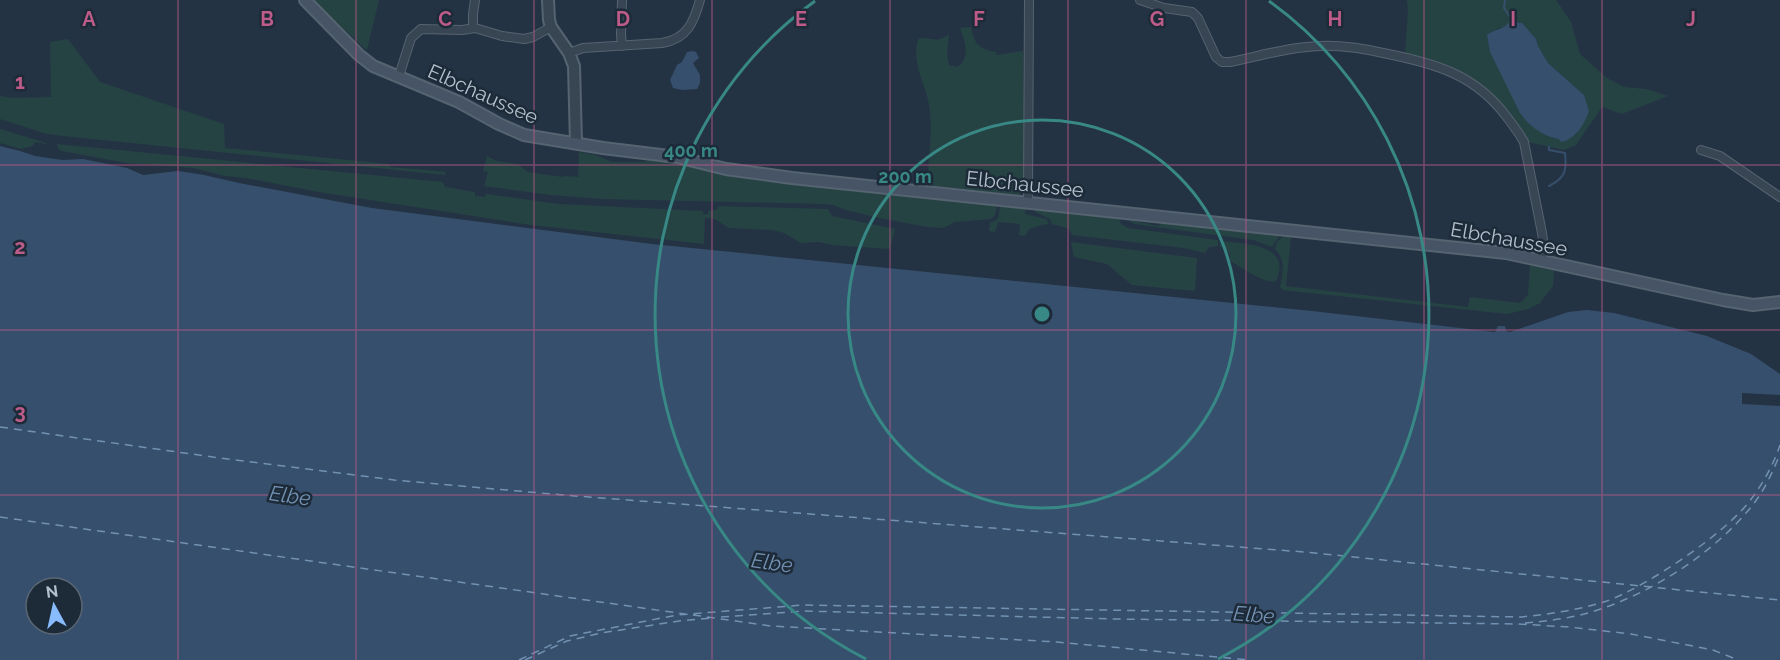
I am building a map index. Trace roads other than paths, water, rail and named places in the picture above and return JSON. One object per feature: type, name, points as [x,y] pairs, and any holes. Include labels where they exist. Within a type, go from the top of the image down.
[{"type":"main road","name":"Elbchaussee","points":[[305,0],[369,63],[459,102],[524,135],[676,157],[726,169],[756,173],[1506,253],[1723,300],[1753,305],[1780,302]]},
{"type":"street","points":[[473,28],[472,14],[475,0]]},
{"type":"street","points":[[548,0],[551,27],[572,59],[576,143]]},
{"type":"street","points":[[622,0],[622,46]]},
{"type":"street","points":[[569,52],[583,48],[662,43],[675,40],[692,24],[700,0]]},
{"type":"street","points":[[1028,202],[1029,0]]},
{"type":"street","points":[[1140,0],[1194,14],[1216,57],[1222,62],[1319,46],[1353,48],[1407,58],[1454,72],[1474,84],[1496,103],[1520,133],[1524,142],[1544,247],[1541,261]]},
{"type":"street","points":[[399,76],[409,41],[418,30],[473,28],[524,39],[533,37],[551,27]]},
{"type":"street","points":[[1701,150],[1720,156],[1780,197]]},
{"type":"water","points":[[1512,17],[1522,23],[1536,39],[1548,63],[1584,95],[1589,111],[1579,131],[1571,138],[1561,142],[1559,139],[1542,133],[1524,118],[1490,52],[1487,35],[1504,27]]},
{"type":"water","points":[[693,51],[699,58],[693,63],[700,75],[697,89],[673,88],[670,80],[677,65],[682,62],[687,52]]},
{"type":"water","name":"Elbe","points":[[0,146],[35,156],[62,160],[83,159],[127,168],[143,175],[178,171],[372,208],[652,244],[1312,311],[1495,332],[1498,326],[1505,326],[1506,331],[1510,332],[1568,312],[1587,310],[1614,313],[1707,336],[1751,354],[1780,374],[1780,660],[0,660]]},
{"type":"waterway","points":[[1505,0],[1504,8],[1510,17]]},
{"type":"waterway","points":[[1549,147],[1549,150],[1565,153],[1566,165],[1562,177],[1549,186]]}]
